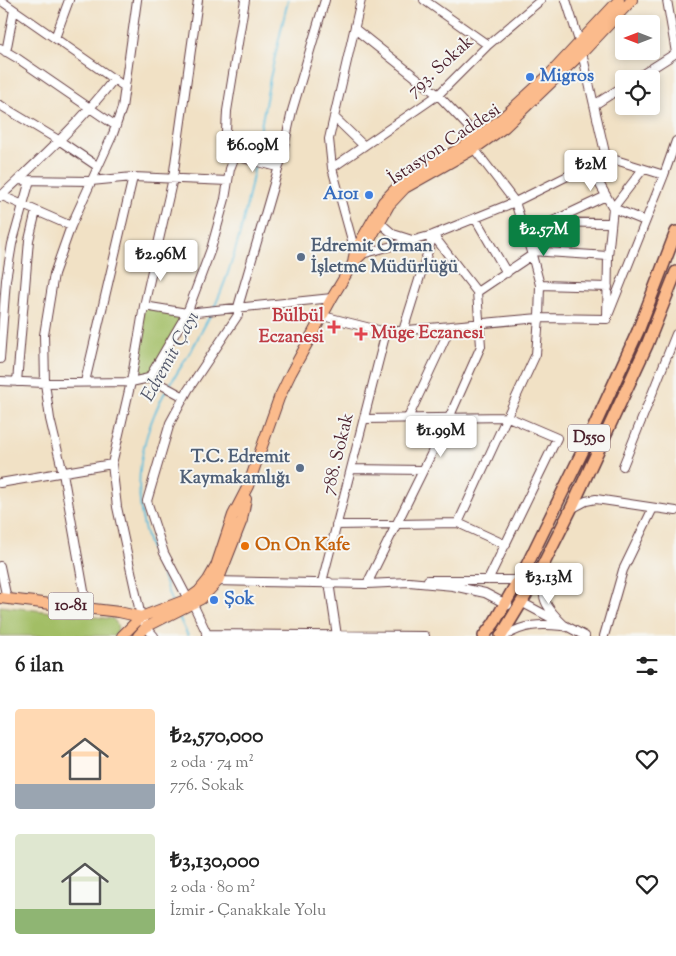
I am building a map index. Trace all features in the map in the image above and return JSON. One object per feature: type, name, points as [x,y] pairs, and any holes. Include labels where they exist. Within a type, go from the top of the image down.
[{"type":"highway","name":"D550","points":[[484,636],[494,623],[530,560],[563,492],[638,331],[676,232]]},
{"type":"highway","points":[[501,636],[529,590],[571,509],[673,290],[676,272]]},
{"type":"main road","name":"İstasyon Caddesi","points":[[581,48],[619,0]]},
{"type":"main road","name":"İstasyon Caddesi","points":[[188,603],[199,591],[213,581],[233,515],[248,486],[279,398],[322,316],[377,219],[382,202],[402,182],[474,143],[632,0]]},
{"type":"main road","name":"10-81","points":[[4,598],[141,617]]},
{"type":"main road","points":[[122,636],[141,617],[157,616],[188,603]]},
{"type":"main road","points":[[138,636],[157,616]]},
{"type":"street","points":[[0,0],[125,87]]},
{"type":"street","points":[[55,38],[69,0]]},
{"type":"street","points":[[87,608],[50,419],[45,383],[44,335],[54,274],[90,181],[116,126],[122,108],[137,0]]},
{"type":"street","points":[[154,636],[146,627],[141,617],[117,507],[112,464],[131,382],[144,306],[172,178],[198,0]]},
{"type":"street","points":[[149,378],[187,313],[211,249],[230,168],[235,156],[226,131],[227,111],[245,0]]},
{"type":"street","points":[[325,0],[236,308],[238,315],[184,397],[170,424],[147,501],[164,552],[188,603],[207,635],[425,636]]},
{"type":"street","points":[[361,0],[329,139],[332,168],[358,252],[433,235],[515,202],[606,157],[664,175]]},
{"type":"street","points":[[424,0],[434,3],[488,45]]},
{"type":"street","name":"793. Sokak","points":[[332,168],[438,95],[488,45],[541,0]]},
{"type":"street","points":[[566,0],[581,48],[606,157]]},
{"type":"street","points":[[649,70],[676,53],[667,0]]},
{"type":"street","points":[[14,10],[3,50],[116,126]]},
{"type":"street","points":[[355,29],[438,95],[474,143],[515,202],[532,253],[540,285],[536,354],[458,523]]},
{"type":"street","points":[[72,226],[1,196],[60,141],[91,109],[114,80]]},
{"type":"street","points":[[594,105],[615,92]]},
{"type":"street","points":[[0,105],[97,166]]},
{"type":"street","points":[[334,116],[364,146]]},
{"type":"street","points":[[607,319],[676,141]]},
{"type":"street","points":[[235,156],[277,168]]},
{"type":"street","points":[[589,164],[613,208],[645,221]]},
{"type":"street","points":[[607,319],[608,256],[613,208],[643,169]]},
{"type":"street","points":[[85,382],[133,177]]},
{"type":"street","points":[[18,180],[90,181],[133,177],[228,181]]},
{"type":"street","points":[[0,359],[6,280],[12,244],[30,180]]},
{"type":"street","points":[[551,222],[606,196]]},
{"type":"street","points":[[17,382],[29,240],[36,211]]},
{"type":"street","points":[[475,218],[506,273]]},
{"type":"street","points":[[377,219],[393,234],[414,240]]},
{"type":"street","points":[[521,222],[611,223]]},
{"type":"street","points":[[367,584],[481,346],[477,292],[433,235]]},
{"type":"street","points":[[403,331],[433,235]]},
{"type":"street","points":[[477,292],[532,253],[608,256]]},
{"type":"street","points":[[540,285],[608,287]]},
{"type":"street","points":[[144,306],[187,313],[332,298]]},
{"type":"street","points":[[322,316],[386,332],[539,318],[607,319]]},
{"type":"street","points":[[408,418],[451,326]]},
{"type":"street","name":"788. Sokak","points":[[325,582],[336,525],[386,332]]},
{"type":"street","points":[[624,466],[676,334]]},
{"type":"street","points":[[0,381],[45,383],[131,382],[149,378],[184,397]]},
{"type":"street","points":[[364,418],[508,417],[557,438],[488,580]]},
{"type":"street","points":[[0,483],[112,464]]},
{"type":"street","points":[[351,469],[423,470]]},
{"type":"street","points":[[571,509],[586,501],[596,499],[676,511]]},
{"type":"street","points":[[604,636],[623,570],[653,508]]},
{"type":"street","points":[[336,525],[458,523],[506,545]]},
{"type":"street","points":[[548,555],[543,578],[544,600],[552,614],[566,627]]},
{"type":"street","points":[[0,566],[4,598]]},
{"type":"street","points":[[213,581],[367,584],[442,579],[518,580],[529,590]]},
{"type":"street","points":[[325,582],[337,636]]},
{"type":"street","points":[[409,582],[453,586],[483,592],[504,603],[518,607],[585,636]]},
{"type":"street","points":[[505,636],[518,632],[530,625],[566,627]]},
{"type":"green space","points":[[144,306],[187,313],[149,378],[131,382]]},
{"type":"green space","points":[[0,606],[113,619],[118,629],[114,636],[0,636]]},
{"type":"waterway","name":"Edremit Çayı","points":[[255,159],[270,78],[288,0]]},
{"type":"waterway","name":"Edremit Çayı","points":[[214,308],[228,273],[239,237],[255,164]]},
{"type":"waterway","name":"Edremit Çayı","points":[[169,386],[212,312]]},
{"type":"waterway","name":"Edremit Çayı","points":[[166,390],[157,408],[144,445],[139,483],[143,522],[148,541],[172,602]]},
{"type":"waterway","name":"Edremit Çayı","points":[[178,615],[188,636]]},
{"type":"place","name":"Migros","points":[[530,77]]},
{"type":"place","name":"A101","points":[[369,195]]},
{"type":"place","name":"Edremit Orman İşletme Müdürlüğü","points":[[301,257]]},
{"type":"place","name":"Bülbül Eczanesi","points":[[334,327]]},
{"type":"place","name":"Müge Eczanesi","points":[[361,334]]},
{"type":"place","name":"T.C. Edremit Kaymakamlığı","points":[[300,468]]},
{"type":"place","name":"On On Kafe","points":[[245,546]]},
{"type":"place","name":"Şok","points":[[214,600]]}]
